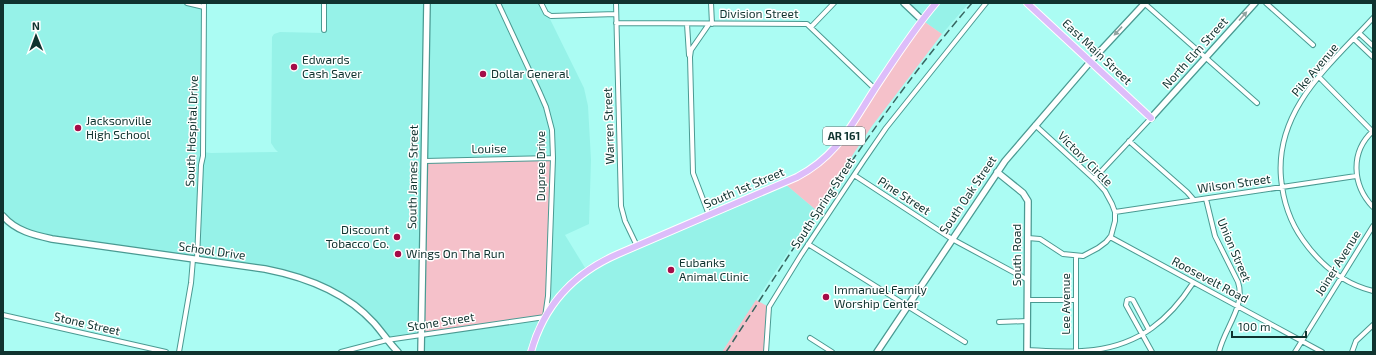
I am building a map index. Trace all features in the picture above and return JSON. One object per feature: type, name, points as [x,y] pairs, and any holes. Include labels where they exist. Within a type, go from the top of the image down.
[{"type":"main road","name":"South 1st Street","points":[[532,352],[538,331],[545,317],[556,301],[578,277],[605,260],[796,177],[820,162],[840,142],[909,36],[936,3]]},
{"type":"main road","name":"East Main Street","points":[[1027,3],[1151,118]]},
{"type":"street","points":[[187,3],[204,5]]},
{"type":"street","points":[[324,3],[324,30]]},
{"type":"street","name":"South James Street","points":[[421,352],[427,3]]},
{"type":"street","name":"Dupree Drive","points":[[498,3],[546,107],[552,130],[553,158],[548,296],[545,317]]},
{"type":"street","points":[[540,3],[546,13],[551,16],[616,14]]},
{"type":"street","name":"Warren Street","points":[[616,3],[621,206],[625,221],[637,246]]},
{"type":"street","points":[[690,57],[691,50],[710,24],[711,3]]},
{"type":"street","points":[[811,27],[834,3]]},
{"type":"street","points":[[904,3],[922,20]]},
{"type":"street","name":"South Spring Street","points":[[766,352],[769,307],[808,244],[886,128],[986,3]]},
{"type":"street","points":[[1144,3],[1257,103]]},
{"type":"street","name":"South Oak Street","points":[[877,352],[997,172],[1090,61],[1144,3]]},
{"type":"street","name":"North Elm Street","points":[[1151,118],[1255,3]]},
{"type":"street","points":[[1266,3],[1313,46]]},
{"type":"street","name":"South Hospital Drive","points":[[179,352],[195,259],[201,164],[203,156],[204,5]]},
{"type":"street","name":"Pike Avenue","points":[[1373,18],[1319,77],[1300,101],[1287,127],[1281,156],[1282,188],[1288,214],[1300,237],[1324,264],[1341,277],[1373,291]]},
{"type":"street","name":"Division Street","points":[[616,23],[807,24],[875,89]]},
{"type":"street","points":[[687,24],[690,57],[693,172],[709,215]]},
{"type":"street","points":[[1359,33],[1373,46]]},
{"type":"street","points":[[1354,40],[1373,57]]},
{"type":"street","points":[[1319,77],[1372,131],[1360,149],[1356,164],[1356,176],[1363,194],[1373,207]]},
{"type":"street","points":[[1094,179],[1151,118]]},
{"type":"street","name":"Victory Circle","points":[[1035,125],[1094,179],[1108,196],[1115,212]]},
{"type":"street","points":[[1129,141],[1187,192],[1194,200]]},
{"type":"street","name":"Louise","points":[[425,161],[553,158]]},
{"type":"street","name":"South Road","points":[[997,172],[1026,197],[1028,238],[1027,351]]},
{"type":"street","name":"Pine Street","points":[[854,175],[952,239],[1028,280]]},
{"type":"street","name":"Wilson Street","points":[[1115,212],[1356,176]]},
{"type":"street","name":"Union Street","points":[[1206,199],[1215,236],[1240,289],[1240,299],[1221,341],[1219,352]]},
{"type":"street","points":[[1028,238],[1040,239],[1060,253],[1076,256],[1089,254],[1110,237],[1114,229],[1115,212]]},
{"type":"street","name":"School Drive","points":[[3,216],[11,225],[19,229],[52,239],[280,272],[321,286],[342,297],[362,312],[374,323],[398,352]]},
{"type":"street","name":"Joiner Avenue","points":[[1295,352],[1373,226]]},
{"type":"street","name":"Roosevelt Road","points":[[1110,237],[1322,352]]},
{"type":"street","points":[[808,244],[965,342]]},
{"type":"street","name":"Lee Avenue","points":[[1076,256],[1076,351]]},
{"type":"street","points":[[1027,351],[1076,351],[1106,348],[1121,344],[1149,330],[1166,317],[1193,283]]},
{"type":"street","points":[[1027,300],[1076,300]]},
{"type":"street","points":[[1149,330],[1133,300],[1127,300],[1126,305],[1152,352]]},
{"type":"street","name":"Stone Street","points":[[3,315],[166,352]]},
{"type":"street","name":"Stone Street","points":[[342,352],[387,340],[545,317]]},
{"type":"street","points":[[999,322],[1027,321]]},
{"type":"street","points":[[1352,352],[1356,341],[1373,325]]},
{"type":"street","points":[[810,338],[832,352]]},
{"type":"shaded area","points":[[3,3],[204,3],[203,152],[211,153],[278,152],[271,143],[272,37],[274,34],[280,32],[324,33],[324,3],[541,3],[584,88],[588,106],[591,160],[589,224],[565,235],[587,271],[784,183],[816,210],[722,352],[421,352],[421,335],[387,340],[374,323],[342,297],[295,276],[24,232],[3,216]]},
{"type":"shaded area","points":[[904,3],[969,3],[942,34],[922,20]]},
{"type":"shaded area","points":[[922,20],[942,34],[872,126],[816,210],[784,183],[826,158]]},
{"type":"shaded area","points":[[553,158],[545,317],[421,335],[425,161]]},
{"type":"shaded area","points":[[756,300],[769,307],[766,352],[722,352]]},
{"type":"railway","points":[[726,352],[843,173],[905,86],[972,3]]},
{"type":"place","name":"Edwards Cash Saver","points":[[294,67]]},
{"type":"place","name":"Dollar General","points":[[483,74]]},
{"type":"place","name":"Jacksonville High School","points":[[78,128]]},
{"type":"place","name":"Discount Tobacco Co.","points":[[397,237]]},
{"type":"place","name":"Wings On Tha Run","points":[[398,254]]},
{"type":"place","name":"Eubanks Animal Clinic","points":[[671,270]]},
{"type":"place","name":"Immanuel Family Worship Center","points":[[826,297]]}]
